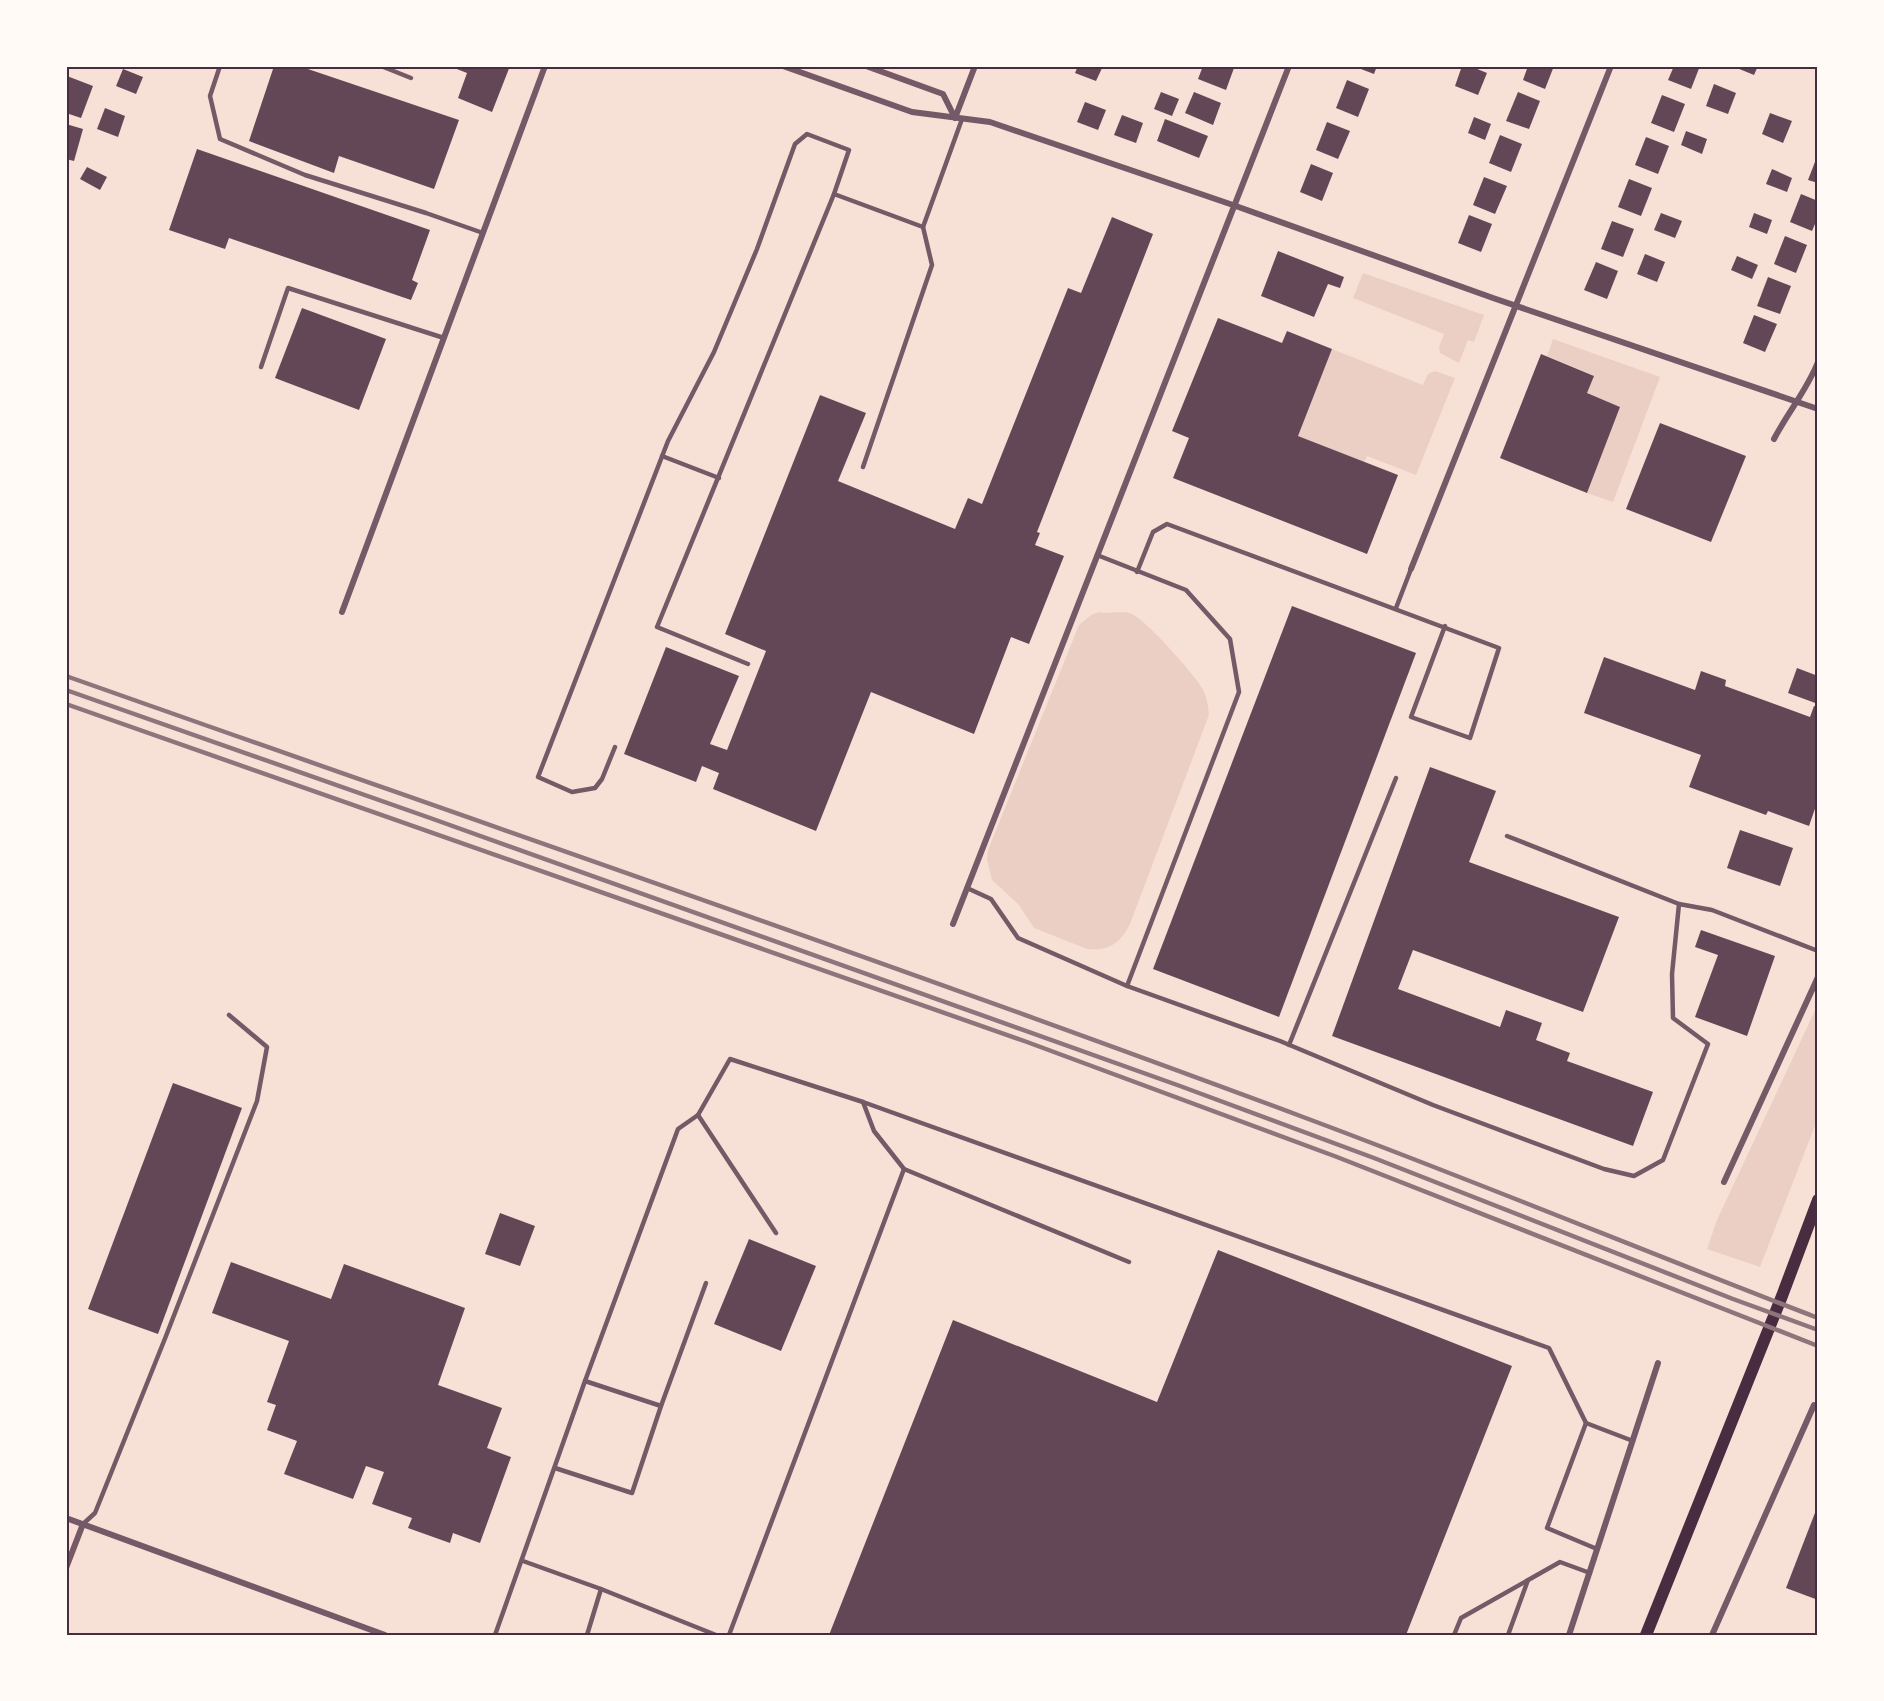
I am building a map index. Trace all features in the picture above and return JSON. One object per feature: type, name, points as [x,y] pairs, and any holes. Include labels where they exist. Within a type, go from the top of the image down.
[{"type":"main road","points":[[1646,1635],[1818,1200]]},
{"type":"street","points":[[342,612],[545,66]]},
{"type":"street","points":[[783,66],[912,112],[990,122],[1818,410]]},
{"type":"street","points":[[866,66],[943,94],[958,118]]},
{"type":"street","points":[[958,118],[975,66]]},
{"type":"street","points":[[953,924],[1289,66]]},
{"type":"street","points":[[1412,569],[1611,66]]},
{"type":"street","points":[[1774,439],[1811,379],[1818,362]]},
{"type":"street","points":[[1724,1182],[1818,977]]},
{"type":"street","points":[[1569,1635],[1658,1363]]},
{"type":"street","points":[[1712,1635],[1814,1405]]},
{"type":"street","points":[[66,1518],[384,1635]]},
{"type":"street","points":[[66,1568],[83,1524]]},
{"type":"street","points":[[358,1635],[361,1626]]},
{"type":"lane","points":[[220,66],[210,96],[220,139],[305,174],[483,233]]},
{"type":"lane","points":[[381,66],[411,78]]},
{"type":"lane","points":[[863,467],[932,265],[923,227],[958,118]]},
{"type":"lane","points":[[615,747],[602,779],[595,788],[572,792],[538,777],[668,441],[714,352],[757,249],[795,144],[807,134],[849,150],[834,194],[657,627],[748,664]]},
{"type":"lane","points":[[834,194],[923,227]]},
{"type":"lane","points":[[261,368],[288,288],[444,338]]},
{"type":"lane","points":[[662,456],[719,478]]},
{"type":"lane","points":[[1137,572],[1153,532],[1167,524],[1445,626],[1499,648],[1470,738],[1411,717],[1445,626]]},
{"type":"lane","points":[[1097,555],[1186,590],[1230,639],[1239,692],[1128,986]]},
{"type":"lane","points":[[1396,608],[1412,569]]},
{"type":"lane","points":[[1289,1045],[1396,778]]},
{"type":"lane","points":[[1507,836],[1678,904],[1712,910],[1818,951]]},
{"type":"lane","points":[[967,888],[991,899],[1018,938],[1128,986],[1289,1045],[1444,1109],[1604,1169],[1634,1176],[1663,1160],[1708,1044],[1673,1018],[1672,974],[1678,904]]},
{"type":"lane","points":[[83,1524],[95,1513],[257,1101],[267,1047],[229,1015]]},
{"type":"lane","points":[[495,1635],[585,1380],[678,1129],[698,1115],[730,1059],[862,1102],[1549,1348],[1586,1423],[1633,1441]]},
{"type":"lane","points":[[862,1102],[874,1131],[904,1170],[1129,1262]]},
{"type":"lane","points":[[698,1115],[776,1233]]},
{"type":"lane","points":[[729,1635],[904,1170]]},
{"type":"lane","points":[[555,1468],[632,1493],[706,1283]]},
{"type":"lane","points":[[585,1380],[661,1406]]},
{"type":"lane","points":[[1586,1423],[1546,1528],[1598,1548]]},
{"type":"lane","points":[[523,1561],[716,1635]]},
{"type":"lane","points":[[1454,1635],[1461,1618],[1560,1562],[1590,1573]]},
{"type":"lane","points":[[1509,1635],[1528,1580]]},
{"type":"lane","points":[[587,1635],[601,1589]]},
{"type":"shaded area","points":[[1363,273],[1484,315],[1474,342],[1468,340],[1459,363],[1440,353],[1439,347],[1444,334],[1353,298]]},
{"type":"shaded area","points":[[1553,339],[1660,377],[1613,502],[1587,493],[1620,407],[1587,393],[1593,375],[1547,356]]},
{"type":"shaded area","points":[[1332,349],[1423,385],[1428,374],[1435,371],[1455,378],[1416,475],[1367,456],[1364,462],[1298,436]]},
{"type":"shaded area","points":[[1099,612],[1132,614],[1148,626],[1202,688],[1209,715],[1130,924],[1118,941],[1108,947],[1087,949],[1034,928],[1019,905],[992,880],[987,860],[988,850],[1079,625],[1091,615]]},
{"type":"shaded area","points":[[1818,1004],[1818,1118],[1760,1267],[1707,1249],[1717,1220]]},
{"type":"building","points":[[274,66],[299,66],[459,120],[434,189],[339,156],[334,173],[249,141]]},
{"type":"building","points":[[449,66],[510,66],[492,112],[458,98],[467,73]]},
{"type":"building","points":[[1078,66],[1103,66],[1096,81],[1075,73]]},
{"type":"building","points":[[1203,66],[1234,68],[1226,90],[1198,79]]},
{"type":"building","points":[[1353,66],[1377,66],[1374,74]]},
{"type":"building","points":[[1462,66],[1470,66],[1487,73],[1478,95],[1455,86]]},
{"type":"building","points":[[1528,66],[1554,66],[1545,89],[1523,80]]},
{"type":"building","points":[[1674,66],[1700,66],[1691,89],[1668,80]]},
{"type":"building","points":[[1732,66],[1758,66],[1754,75]]},
{"type":"building","points":[[123,69],[143,77],[136,94],[116,86]]},
{"type":"building","points":[[67,76],[93,86],[81,118],[66,113]]},
{"type":"building","points":[[1347,80],[1369,89],[1358,117],[1336,108]]},
{"type":"building","points":[[1714,84],[1736,93],[1728,114],[1706,106]]},
{"type":"building","points":[[1161,92],[1179,99],[1172,116],[1154,109]]},
{"type":"building","points":[[1194,92],[1221,103],[1213,125],[1185,113]]},
{"type":"building","points":[[1518,92],[1540,101],[1529,129],[1506,121]]},
{"type":"building","points":[[1662,95],[1685,104],[1674,132],[1651,123]]},
{"type":"building","points":[[1085,102],[1106,110],[1098,130],[1077,122]]},
{"type":"building","points":[[105,108],[125,116],[118,137],[97,129]]},
{"type":"building","points":[[1770,113],[1792,121],[1783,143],[1762,134]]},
{"type":"building","points":[[1122,115],[1143,123],[1136,143],[1114,135]]},
{"type":"building","points":[[1474,117],[1491,124],[1485,140],[1468,133]]},
{"type":"building","points":[[1165,119],[1208,136],[1199,158],[1157,141]]},
{"type":"building","points":[[1327,122],[1350,131],[1338,159],[1316,150]]},
{"type":"building","points":[[66,124],[83,129],[74,161],[66,159]]},
{"type":"building","points":[[1686,131],[1707,139],[1702,154],[1681,145]]},
{"type":"building","points":[[1500,135],[1522,144],[1511,172],[1489,163]]},
{"type":"building","points":[[1646,137],[1669,146],[1658,174],[1635,165]]},
{"type":"building","points":[[197,149],[430,230],[412,280],[418,283],[411,300],[229,238],[225,249],[169,230]]},
{"type":"building","points":[[1818,154],[1818,183],[1808,180]]},
{"type":"building","points":[[1311,164],[1333,173],[1322,201],[1300,192]]},
{"type":"building","points":[[87,167],[107,177],[100,190],[80,179]]},
{"type":"building","points":[[1772,169],[1792,178],[1787,192],[1766,184]]},
{"type":"building","points":[[1484,177],[1507,186],[1495,214],[1473,205]]},
{"type":"building","points":[[1629,179],[1652,188],[1641,216],[1618,207]]},
{"type":"building","points":[[1801,194],[1818,201],[1818,217],[1812,231],[1790,222]]},
{"type":"building","points":[[1661,213],[1682,221],[1675,238],[1654,230]]},
{"type":"building","points":[[1754,213],[1772,220],[1767,234],[1749,227]]},
{"type":"building","points":[[1469,215],[1492,224],[1481,252],[1458,243]]},
{"type":"building","points":[[1112,217],[1153,234],[1037,532],[1040,533],[1035,545],[1064,556],[1029,644],[1011,637],[974,734],[871,692],[816,831],[713,789],[719,773],[702,766],[696,782],[624,754],[666,647],[739,676],[710,744],[727,750],[766,651],[725,634],[820,395],[866,413],[838,481],[955,529],[968,498],[982,504],[1068,288],[1081,293]]},
{"type":"building","points":[[1612,221],[1634,229],[1623,257],[1601,249]]},
{"type":"building","points":[[1785,236],[1807,245],[1796,273],[1774,264]]},
{"type":"building","points":[[1278,251],[1344,277],[1340,288],[1328,284],[1314,317],[1261,296]]},
{"type":"building","points":[[1645,254],[1665,262],[1657,282],[1637,274]]},
{"type":"building","points":[[1737,256],[1758,265],[1752,279],[1731,270]]},
{"type":"building","points":[[1596,262],[1618,271],[1607,299],[1584,290]]},
{"type":"building","points":[[1768,277],[1791,286],[1780,314],[1757,306]]},
{"type":"building","points":[[302,308],[386,339],[359,410],[275,378]]},
{"type":"building","points":[[1754,315],[1777,324],[1765,352],[1743,343]]},
{"type":"building","points":[[1218,318],[1282,343],[1287,331],[1332,349],[1298,436],[1398,475],[1367,554],[1173,478],[1189,438],[1172,431]]},
{"type":"building","points":[[1541,354],[1594,376],[1587,393],[1620,407],[1587,493],[1500,458]]},
{"type":"building","points":[[1660,423],[1746,456],[1711,542],[1626,509]]},
{"type":"building","points":[[1292,606],[1416,653],[1279,1017],[1153,969]]},
{"type":"building","points":[[1604,657],[1695,690],[1701,671],[1726,680],[1725,686],[1810,717],[1814,706],[1818,707],[1818,800],[1809,826],[1768,811],[1766,815],[1689,787],[1701,755],[1584,713]]},
{"type":"building","points":[[1797,668],[1818,676],[1818,704],[1788,693]]},
{"type":"building","points":[[1430,767],[1496,791],[1469,862],[1619,917],[1583,1012],[1413,950],[1398,989],[1500,1027],[1506,1010],[1542,1023],[1536,1040],[1570,1053],[1567,1061],[1653,1092],[1633,1146],[1332,1036]]},
{"type":"building","points":[[1740,830],[1793,848],[1780,886],[1727,868]]},
{"type":"building","points":[[1701,930],[1775,956],[1747,1036],[1695,1017],[1718,955],[1695,947]]},
{"type":"building","points":[[173,1083],[242,1108],[158,1334],[88,1309]]},
{"type":"building","points":[[500,1213],[535,1226],[520,1266],[485,1254]]},
{"type":"building","points":[[749,1239],[816,1266],[781,1351],[714,1324]]},
{"type":"building","points":[[1218,1250],[1512,1366],[1406,1635],[829,1635],[953,1320],[1157,1402]]},
{"type":"building","points":[[231,1262],[331,1299],[344,1264],[465,1308],[438,1385],[502,1408],[487,1448],[511,1457],[480,1543],[453,1533],[450,1543],[408,1528],[412,1518],[372,1504],[384,1472],[366,1466],[353,1499],[284,1474],[297,1441],[267,1430],[276,1405],[267,1402],[289,1341],[212,1313]]},
{"type":"building","points":[[1818,1505],[1818,1600],[1786,1588]]},
{"type":"railway","points":[[66,676],[1149,1060],[1432,1166],[1818,1318]]},
{"type":"railway","points":[[66,690],[1180,1086],[1374,1158],[1818,1330]]},
{"type":"railway","points":[[66,704],[1027,1042],[1337,1157],[1818,1346]]}]
